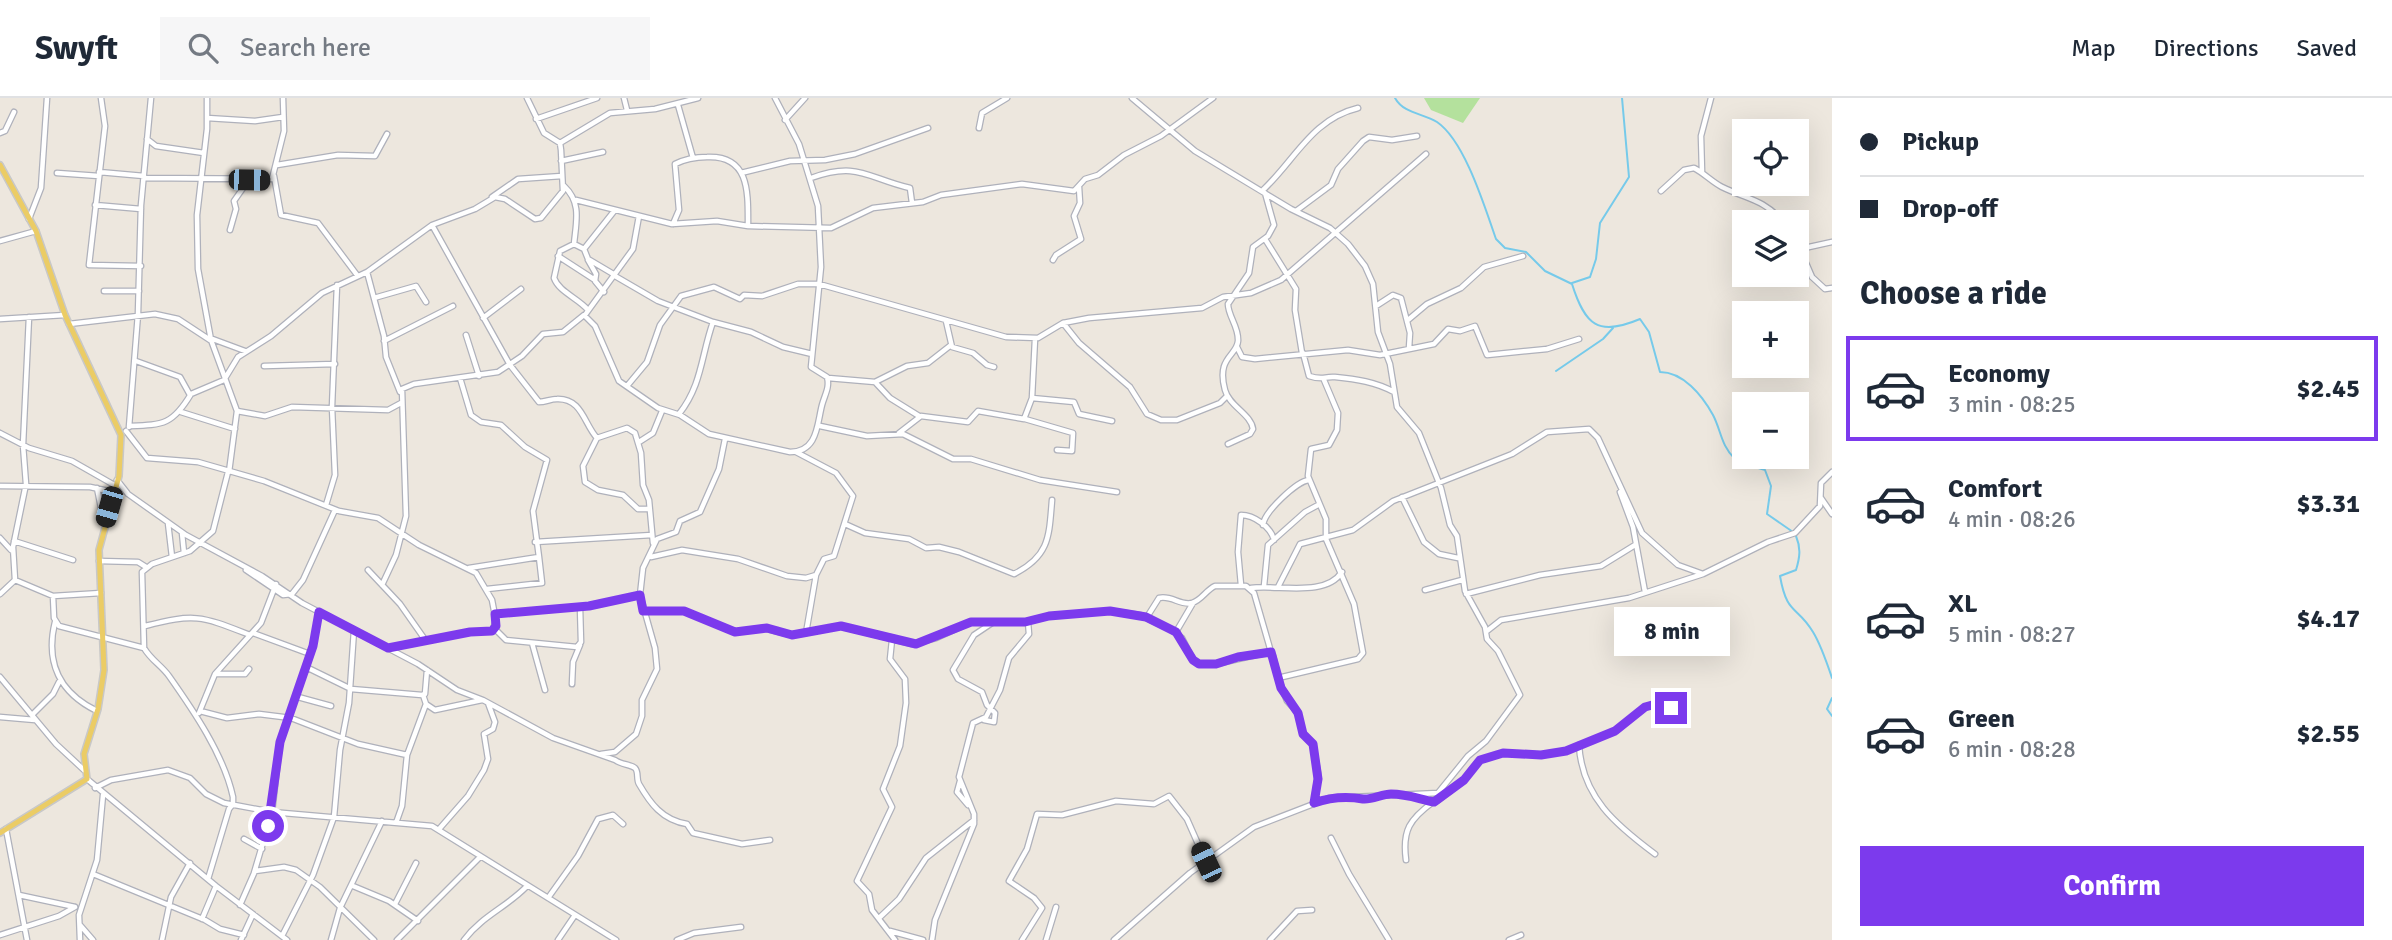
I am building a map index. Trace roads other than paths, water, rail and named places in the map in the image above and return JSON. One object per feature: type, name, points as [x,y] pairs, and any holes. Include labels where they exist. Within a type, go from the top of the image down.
[{"type":"main road","points":[[0,165],[36,231],[69,324],[126,431],[116,486],[104,523],[99,561],[104,639],[103,678],[97,711],[86,746],[84,770],[88,779],[3,831]]},
{"type":"street","points":[[29,219],[41,188],[47,98]]},
{"type":"street","points":[[101,98],[105,125],[89,265],[141,266]]},
{"type":"street","points":[[151,98],[141,209],[141,266],[135,361],[126,431],[146,458],[198,462],[264,481],[335,510],[376,517],[402,534],[469,568],[487,589],[495,614],[495,629],[503,639],[572,648],[580,645]]},
{"type":"street","points":[[146,567],[184,553],[201,543],[216,526],[229,472],[235,429],[237,411],[210,339],[198,269],[197,215],[207,98]]},
{"type":"street","points":[[283,98],[284,131],[274,176],[281,215],[318,223],[357,275]]},
{"type":"street","points":[[527,98],[544,133],[560,143]]},
{"type":"street","points":[[536,119],[597,98]]},
{"type":"street","points":[[624,98],[627,110]]},
{"type":"street","points":[[560,143],[610,113],[678,104],[698,98]]},
{"type":"street","points":[[775,98],[811,178],[818,206],[821,248],[812,370],[828,378],[875,382],[907,366],[928,363],[951,345]]},
{"type":"street","points":[[785,120],[805,98]]},
{"type":"street","points":[[979,128],[982,113],[1007,98]]},
{"type":"street","points":[[1114,940],[1245,832],[1314,803],[1350,796],[1420,796],[1442,791],[1461,763],[1486,741],[1519,697],[1518,689],[1502,658],[1487,639],[1487,632],[1466,594],[1458,558],[1457,536],[1450,525],[1419,433],[1397,407],[1391,373],[1379,337],[1373,284],[1365,266],[1337,233],[1204,156],[1132,98]]},
{"type":"street","points":[[560,143],[564,186],[576,200],[672,224],[717,221],[748,226],[835,227],[873,208],[1011,185],[1034,184],[1074,191],[1086,178],[1101,173],[1124,155],[1170,130],[1213,98]]},
{"type":"street","points":[[1702,172],[1701,136],[1711,98]]},
{"type":"street","points":[[678,104],[693,158]]},
{"type":"street","points":[[1264,191],[1319,127],[1343,112],[1358,108]]},
{"type":"street","points":[[0,133],[5,131],[14,112]]},
{"type":"street","points":[[207,118],[256,121],[283,117]]},
{"type":"street","points":[[741,173],[870,150],[929,128]]},
{"type":"street","points":[[277,165],[338,155],[375,156],[387,134]]},
{"type":"street","points":[[1295,211],[1331,185],[1338,169],[1369,137],[1392,140],[1417,136]]},
{"type":"street","points":[[147,139],[156,146],[204,153]]},
{"type":"street","points":[[561,162],[603,152]]},
{"type":"street","points":[[627,386],[647,362],[660,325],[681,296],[711,287],[740,299],[746,295],[762,296],[798,284],[819,284],[946,321],[958,321],[1006,337],[1035,339],[1063,323],[1202,308],[1234,295],[1269,287],[1337,233],[1426,154]]},
{"type":"street","points":[[672,224],[679,211],[674,166],[693,158],[724,157],[736,163],[741,173],[748,226]]},
{"type":"street","points":[[811,178],[834,170],[854,169],[909,188],[912,203]]},
{"type":"street","points":[[1661,191],[1684,170],[1702,172],[1721,186],[1749,195],[1772,210]]},
{"type":"street","points":[[57,173],[249,180],[269,180],[274,176]]},
{"type":"street","points":[[126,431],[162,423],[181,412],[190,395],[226,377],[233,362],[271,337],[309,301],[367,272],[432,225],[475,209],[518,179],[562,176]]},
{"type":"street","points":[[230,230],[236,209],[234,202],[249,180]]},
{"type":"street","points":[[491,198],[505,199],[538,219],[559,199],[564,186]]},
{"type":"street","points":[[1053,260],[1056,255],[1081,239],[1074,216],[1080,203],[1079,187]]},
{"type":"street","points":[[1264,191],[1275,222],[1273,230],[1252,247],[1250,271],[1227,306],[1237,331],[1237,347],[1240,354],[1247,359],[1348,350],[1374,355],[1386,354],[1437,343],[1442,333],[1450,329],[1460,331],[1475,326],[1487,355],[1547,349],[1579,339]]},
{"type":"street","points":[[574,244],[578,232],[576,200]]},
{"type":"street","points":[[95,205],[141,209]]},
{"type":"street","points":[[584,249],[615,210]]},
{"type":"street","points":[[400,392],[414,384],[498,372],[510,365],[543,334],[563,332],[604,292],[636,243],[639,216]]},
{"type":"street","points":[[432,225],[510,365],[539,402],[557,399],[576,405],[597,438]]},
{"type":"street","points":[[0,241],[36,231]]},
{"type":"street","points":[[1265,238],[1296,289],[1295,310],[1308,375],[1324,380],[1335,377],[1385,385],[1394,392]]},
{"type":"street","points":[[1809,247],[1832,242]]},
{"type":"street","points":[[595,281],[596,274],[584,249],[574,244],[563,247],[558,256],[555,283],[586,312],[595,326],[616,376],[627,386],[662,411],[678,414],[699,430],[725,439],[796,452],[836,473],[850,489],[853,496],[833,558],[824,559],[816,575],[806,633]]},
{"type":"street","points":[[558,256],[595,281],[604,292]]},
{"type":"street","points":[[1408,320],[1427,304],[1461,288],[1484,267],[1523,256]]},
{"type":"street","points":[[588,259],[645,295],[713,322],[744,329],[783,347],[812,354]]},
{"type":"street","points":[[1809,268],[1816,282],[1825,289],[1832,288]]},
{"type":"street","points":[[367,272],[386,357],[400,392],[407,480],[406,516],[402,534],[382,585]]},
{"type":"street","points":[[326,505],[335,474],[332,407],[337,285]]},
{"type":"street","points":[[374,298],[416,286],[426,302]]},
{"type":"street","points":[[484,318],[521,289]]},
{"type":"street","points":[[104,291],[139,291]]},
{"type":"street","points":[[1376,306],[1397,294],[1404,303],[1408,320],[1409,348]]},
{"type":"street","points":[[384,341],[453,306]]},
{"type":"street","points":[[69,324],[138,314],[178,319],[210,339],[246,351]]},
{"type":"street","points":[[0,318],[65,315]]},
{"type":"street","points":[[15,580],[12,551],[26,484],[23,445],[29,317]]},
{"type":"street","points":[[946,321],[951,345]]},
{"type":"street","points":[[678,414],[697,386],[704,349],[713,322]]},
{"type":"street","points":[[1063,323],[1072,337],[1130,387],[1145,413],[1152,417],[1177,420],[1220,403],[1227,396]]},
{"type":"street","points":[[466,335],[480,376]]},
{"type":"street","points":[[1024,419],[1032,398],[1035,339]]},
{"type":"street","points":[[951,345],[973,353],[987,365],[994,367]]},
{"type":"street","points":[[1228,444],[1250,434],[1254,429],[1251,421],[1227,396],[1224,363],[1237,347]]},
{"type":"street","points":[[135,361],[180,377],[190,395]]},
{"type":"street","points":[[264,366],[335,364]]},
{"type":"street","points":[[1385,385],[1391,373]]},
{"type":"street","points":[[460,378],[471,415],[481,422],[501,425],[525,447],[547,460],[533,511],[542,583],[487,589]]},
{"type":"street","points":[[796,452],[811,442],[820,426],[828,378]]},
{"type":"street","points":[[1278,678],[1363,656],[1354,604],[1326,539],[1326,519],[1310,480],[1311,449],[1329,445],[1338,425],[1336,406],[1329,397],[1324,380]]},
{"type":"street","points":[[875,382],[887,396],[919,416],[968,422],[978,411],[1071,431],[1075,438],[1072,451],[1057,450]]},
{"type":"street","points":[[1032,398],[1075,402],[1079,414],[1112,421]]},
{"type":"street","points":[[237,411],[265,416],[276,414],[286,407],[388,410],[401,403]]},
{"type":"street","points":[[639,442],[653,433],[662,411]]},
{"type":"street","points":[[181,412],[235,429]]},
{"type":"street","points":[[899,433],[919,416]]},
{"type":"street","points":[[820,426],[867,436],[899,433],[924,442],[953,458],[977,460],[1040,480],[1118,492]]},
{"type":"street","points":[[596,754],[620,749],[638,729],[642,716],[642,700],[657,669],[655,648],[640,595],[643,568],[650,557],[653,543],[649,509],[639,442],[630,428],[597,438],[583,466],[585,482],[598,490],[623,495],[638,509],[649,509]]},
{"type":"street","points":[[1278,587],[1298,545],[1326,539],[1364,525],[1402,497],[1512,454],[1547,432],[1582,428],[1589,429],[1598,438],[1619,488],[1633,527],[1645,592]]},
{"type":"street","points":[[0,433],[23,445],[72,461],[116,486],[168,523],[242,565],[286,596],[292,594],[309,569],[335,510]]},
{"type":"street","points":[[653,543],[677,530],[684,519],[701,512],[719,469],[725,439]]},
{"type":"street","points":[[1487,632],[1500,620],[1645,592],[1703,574],[1768,542],[1795,533],[1819,509],[1821,483],[1832,472]]},
{"type":"street","points":[[1263,524],[1265,515],[1298,483],[1310,480]]},
{"type":"street","points":[[0,486],[116,486]]},
{"type":"street","points":[[97,488],[104,523]]},
{"type":"street","points":[[1619,488],[1628,499],[1639,528],[1646,537],[1678,565],[1703,574]]},
{"type":"street","points":[[1402,497],[1424,542],[1439,554],[1458,558]]},
{"type":"street","points":[[1821,497],[1832,514]]},
{"type":"street","points":[[845,524],[865,533],[909,539],[926,548],[939,547],[959,552],[1014,574],[1034,562],[1044,547],[1052,500]]},
{"type":"street","points":[[1264,586],[1264,564],[1268,547],[1273,540],[1318,505]]},
{"type":"street","points":[[1241,585],[1238,556],[1241,516],[1248,515],[1263,524],[1272,533],[1273,540]]},
{"type":"street","points":[[168,523],[172,557]]},
{"type":"street","points":[[182,532],[184,553]]},
{"type":"street","points":[[535,542],[652,535]]},
{"type":"street","points":[[1,539],[14,540],[73,559]]},
{"type":"street","points":[[1,539],[12,551]]},
{"type":"street","points":[[1466,594],[1540,575],[1601,566],[1635,545]]},
{"type":"street","points":[[650,557],[687,551],[738,559],[787,576],[806,578],[816,575]]},
{"type":"street","points":[[469,568],[539,556]]},
{"type":"street","points":[[99,561],[138,562],[146,567]]},
{"type":"street","points":[[146,567],[140,588],[145,626],[144,648],[150,660],[167,673],[197,718],[229,782],[233,804],[229,809],[208,879]]},
{"type":"street","points":[[368,570],[402,607],[426,641]]},
{"type":"street","points":[[1176,632],[1193,603],[1214,586],[1241,585],[1251,589],[1264,586],[1322,585],[1335,580],[1342,572]]},
{"type":"street","points":[[0,594],[15,580]]},
{"type":"street","points":[[15,580],[53,596],[102,593]]},
{"type":"street","points":[[1425,590],[1462,580]]},
{"type":"street","points":[[197,718],[215,674],[264,618],[275,587]]},
{"type":"street","points":[[1251,589],[1287,701],[1298,713],[1303,734],[1313,744],[1318,779],[1314,803]]},
{"type":"street","points":[[292,594],[319,612],[427,670],[457,690],[485,701],[553,738],[635,769],[646,799],[673,822],[687,824],[690,831],[742,844],[770,840]]},
{"type":"street","points":[[495,614],[580,607],[640,595]]},
{"type":"street","points":[[53,596],[54,658],[60,681],[75,698],[97,711]]},
{"type":"street","points":[[1146,617],[1159,598],[1166,596],[1193,603]]},
{"type":"street","points":[[572,684],[573,662],[580,645],[580,607]]},
{"type":"street","points":[[643,611],[684,611],[728,631],[763,628],[792,635],[841,626],[916,644],[971,622],[1028,622],[1049,616],[1110,611],[1146,617],[1176,632],[1193,660],[1199,664],[1216,664],[1238,657],[1271,652]]},
{"type":"street","points":[[240,905],[254,873],[272,812],[280,742],[298,697],[319,612]]},
{"type":"street","points":[[145,626],[170,618],[201,617],[310,654]]},
{"type":"street","points":[[55,621],[64,628],[144,648]]},
{"type":"street","points":[[932,940],[935,920],[975,820],[972,809],[957,792],[973,723],[978,719],[991,723],[995,721],[996,715],[982,692],[963,682],[953,670],[974,635],[993,622]]},
{"type":"street","points":[[983,720],[991,708],[1009,658],[1029,634],[1028,622]]},
{"type":"street","points":[[88,779],[95,788],[216,886],[285,938],[334,817],[342,736],[351,689],[354,629]]},
{"type":"street","points":[[388,648],[495,629]]},
{"type":"street","points":[[892,640],[890,659],[905,681],[906,704],[902,739],[883,789],[892,807],[857,881],[867,891],[871,906],[895,940]]},
{"type":"street","points":[[532,643],[545,690]]},
{"type":"street","points":[[306,667],[351,689],[423,695]]},
{"type":"street","points":[[215,674],[245,674],[248,669]]},
{"type":"street","points":[[427,670],[423,695],[426,704],[435,710],[485,701]]},
{"type":"street","points":[[0,677],[84,770]]},
{"type":"street","points":[[34,717],[60,681]]},
{"type":"street","points":[[298,697],[331,706]]},
{"type":"street","points":[[440,828],[468,796],[487,763],[484,734],[493,729],[495,722],[485,701]]},
{"type":"street","points":[[397,823],[402,806],[407,755],[426,704]]},
{"type":"street","points":[[1406,860],[1405,843],[1409,822],[1464,780],[1477,761],[1511,752],[1548,755],[1615,731],[1645,707],[1656,704],[1678,707]]},
{"type":"street","points":[[200,711],[228,718],[259,714],[291,718],[358,744],[407,755]]},
{"type":"street","points":[[0,717],[34,717]]},
{"type":"street","points":[[1579,746],[1584,780],[1599,805],[1626,832],[1655,854]]},
{"type":"street","points":[[95,788],[111,780],[168,770],[190,778],[213,799],[233,804],[272,812],[440,828],[480,857],[615,940]]},
{"type":"street","points":[[80,940],[78,908],[93,874],[99,847],[103,794]]},
{"type":"street","points":[[1022,940],[1042,908],[1034,898],[1009,881],[1027,849],[1037,814],[1062,815],[1115,801],[1154,804],[1169,796],[1183,813],[1206,862]]},
{"type":"street","points":[[1420,796],[1434,802]]},
{"type":"street","points":[[548,898],[578,856],[598,819],[612,815],[624,824]]},
{"type":"street","points":[[879,919],[899,898],[921,863],[975,820]]},
{"type":"street","points":[[331,940],[340,908],[382,821]]},
{"type":"street","points":[[3,831],[27,940]]},
{"type":"street","points":[[1331,838],[1349,874],[1389,940]]},
{"type":"street","points":[[244,839],[262,849]]},
{"type":"street","points":[[397,940],[480,857]]},
{"type":"street","points":[[162,940],[174,891],[190,863]]},
{"type":"street","points":[[395,904],[416,863]]},
{"type":"street","points":[[254,873],[287,867],[320,887],[374,940]]},
{"type":"street","points":[[93,874],[242,937],[253,914]]},
{"type":"street","points":[[202,919],[216,886]]},
{"type":"street","points":[[352,886],[395,904],[418,921]]},
{"type":"street","points":[[464,940],[484,917],[502,908],[527,886]]},
{"type":"street","points":[[18,895],[78,908]]},
{"type":"street","points":[[1046,940],[1056,907]]},
{"type":"street","points":[[0,935],[78,908]]},
{"type":"street","points":[[1270,940],[1297,911],[1312,911]]},
{"type":"street","points":[[558,940],[575,915]]},
{"type":"street","points":[[80,924],[93,940]]},
{"type":"street","points":[[677,940],[694,933],[741,927]]},
{"type":"street","points":[[890,931],[923,940]]},
{"type":"street","points":[[1509,940],[1521,935]]},
{"type":"waterway","points":[[1395,98],[1403,107],[1432,119],[1447,131],[1473,176],[1496,239],[1505,248],[1526,252],[1545,271],[1572,284],[1582,309],[1595,324],[1613,327],[1640,319],[1649,332],[1660,372],[1676,376],[1691,386],[1713,415],[1724,443],[1735,459],[1765,470],[1771,486],[1767,514],[1793,532]]},
{"type":"waterway","points":[[1572,283],[1590,277],[1596,259],[1600,223],[1629,177],[1622,98]]},
{"type":"waterway","points":[[1556,371],[1603,339],[1613,328]]},
{"type":"waterway","points":[[1796,536],[1799,549],[1796,570],[1780,576],[1783,589],[1789,604],[1816,637],[1832,678]]},
{"type":"waterway","points":[[1832,698],[1827,709],[1832,716]]}]
